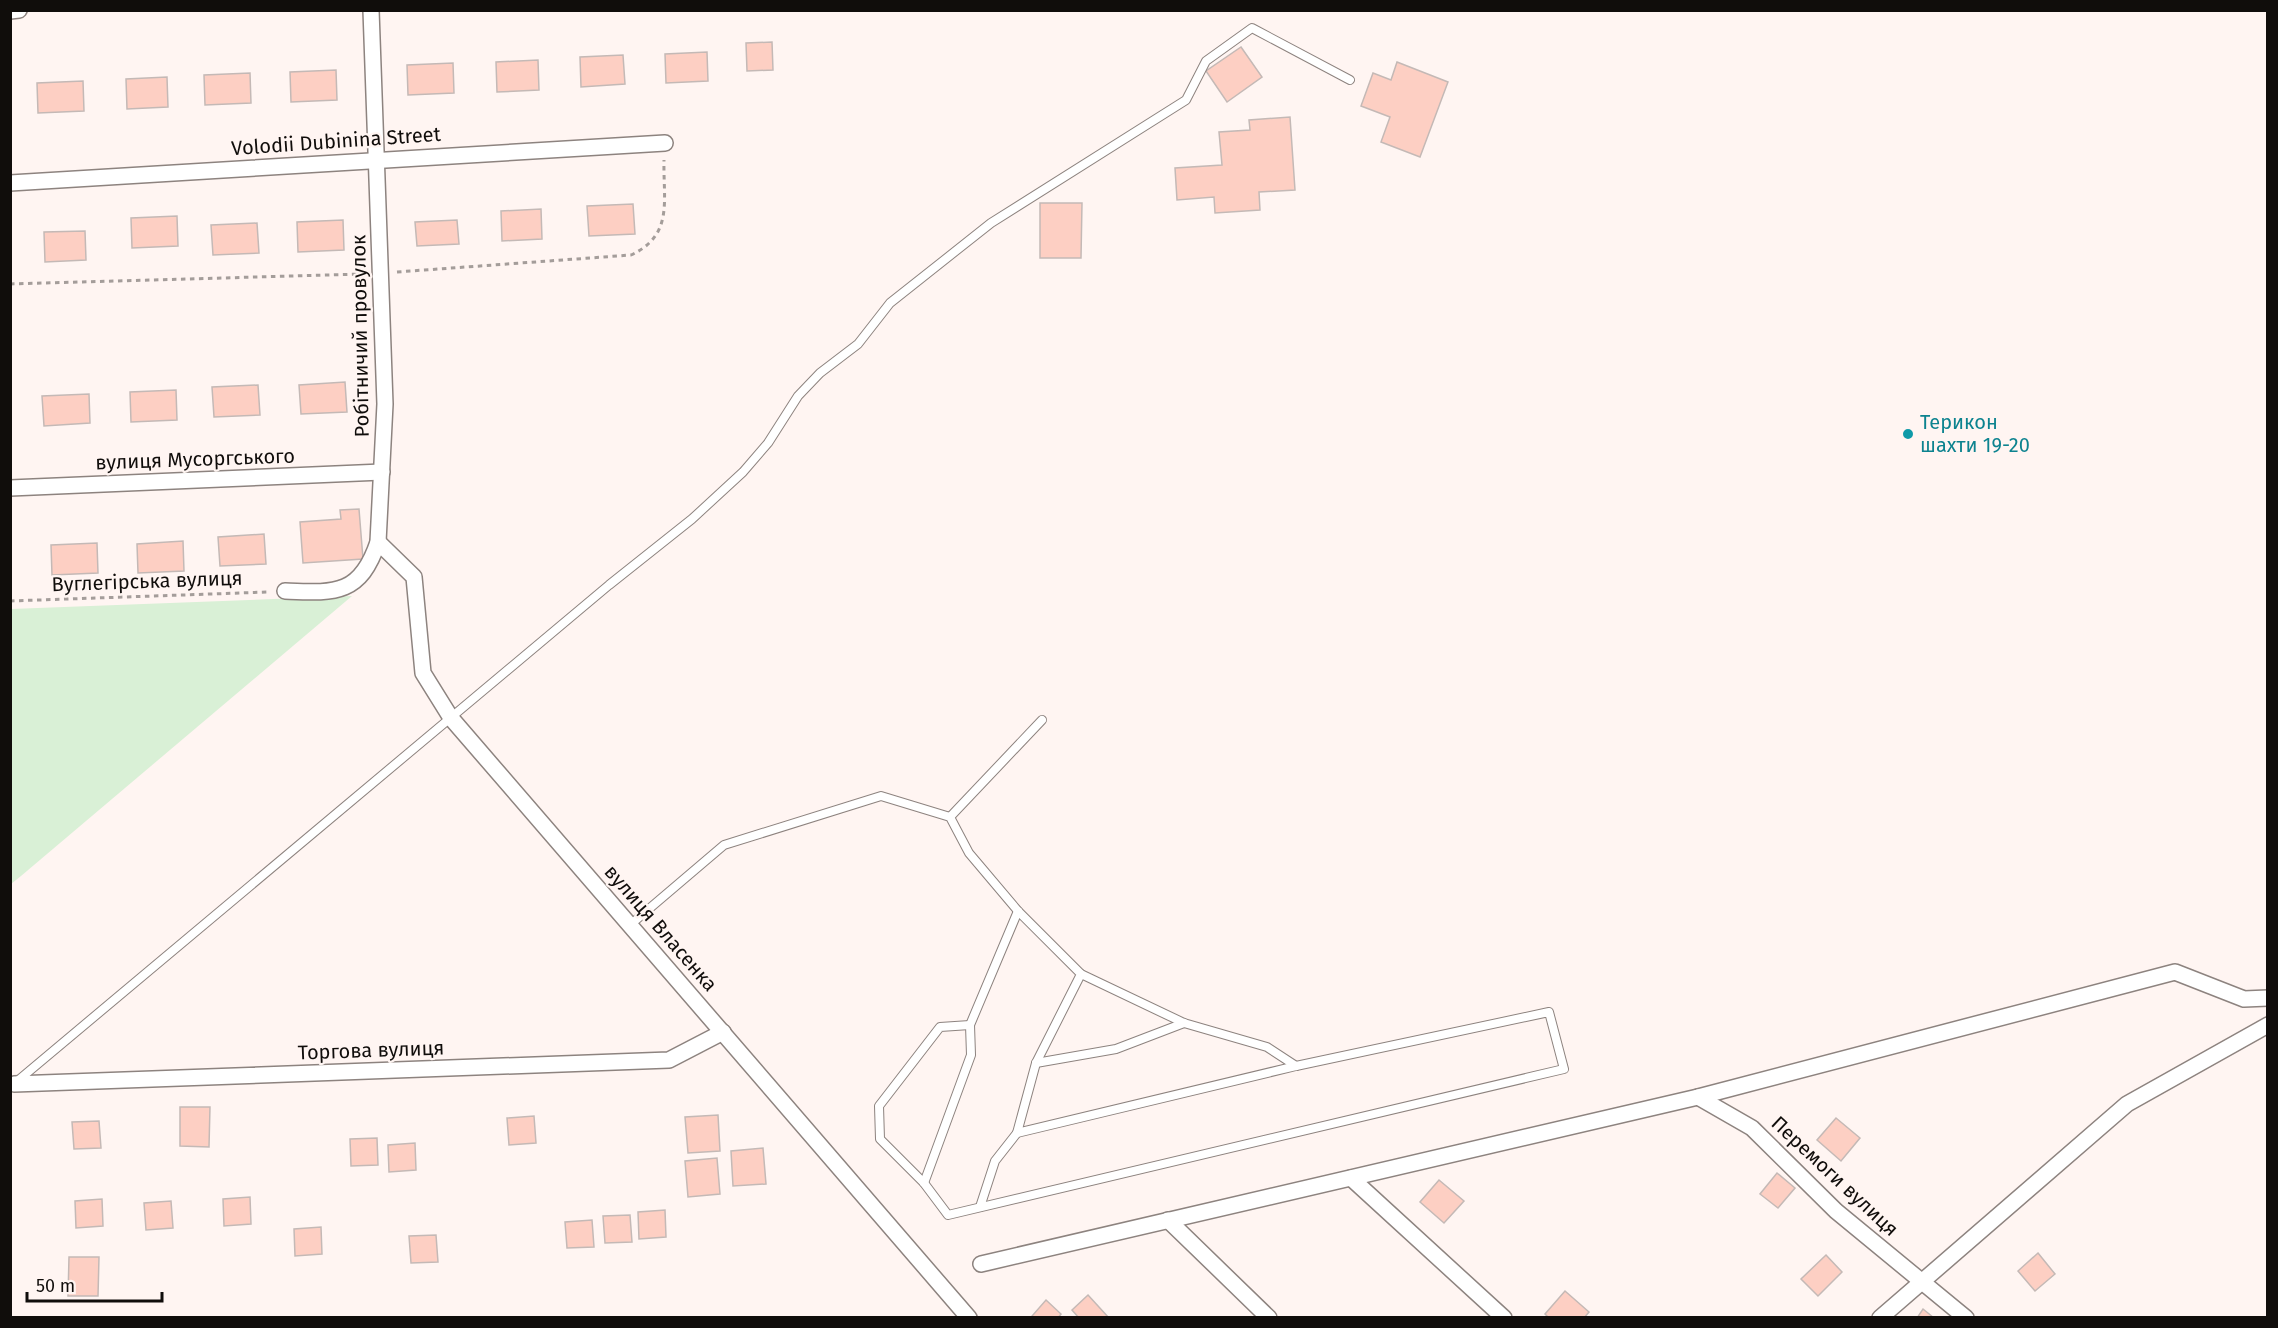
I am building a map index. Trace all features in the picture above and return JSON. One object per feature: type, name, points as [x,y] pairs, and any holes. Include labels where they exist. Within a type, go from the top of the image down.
[{"type":"street","points":[[10,11],[19,10]]},
{"type":"street","name":"Робітничий провулок","points":[[285,591],[329,593],[348,586],[372,561],[378,542],[385,404],[371,10]]},
{"type":"street","name":"Volodii Dubinina Street","points":[[10,183],[665,143]]},
{"type":"street","name":"вулиця Мусоргського","points":[[10,488],[382,472]]},
{"type":"street","name":"вулиця Власенка","points":[[378,542],[414,577],[423,673],[451,718],[723,1032],[963,1315]]},
{"type":"street","points":[[981,1264],[1698,1097],[2175,972],[2244,999],[2268,998]]},
{"type":"street","points":[[1880,1317],[2127,1104],[2268,1025]]},
{"type":"street","name":"Торгова вулиця","points":[[12,1085],[669,1060],[723,1032]]},
{"type":"street","name":"Перемоги вулиця","points":[[1698,1097],[1752,1128],[1836,1210],[1966,1317]]},
{"type":"street","points":[[1351,1178],[1504,1317]]},
{"type":"street","points":[[1168,1220],[1269,1317]]},
{"type":"lane","points":[[12,1085],[609,585],[692,519],[743,472],[768,443],[798,396],[820,374],[858,344],[890,303],[991,223],[1186,100],[1206,61],[1252,28],[1350,80]]},
{"type":"lane","points":[[950,817],[1042,720]]},
{"type":"lane","points":[[630,925],[724,844],[880,796],[950,817],[969,853],[1018,911],[1081,974],[1184,1023],[1267,1047],[1296,1066]]},
{"type":"lane","points":[[924,1183],[971,1055],[970,1025],[1018,911]]},
{"type":"lane","points":[[980,1207],[995,1161],[1017,1133],[1036,1063],[1081,974]]},
{"type":"lane","points":[[970,1025],[940,1027],[879,1106],[880,1139],[924,1183],[948,1215],[1564,1069],[1549,1012],[1296,1066],[1017,1133]]},
{"type":"lane","points":[[1036,1063],[1116,1049],[1184,1023]]},
{"type":"path","name":"Вуглегірська вулиця","points":[[10,601],[285,591]]},
{"type":"green space","points":[[352,596],[21,876],[11,884],[11,609]]},
{"type":"building","points":[[772,42],[773,70],[747,71],[746,43]]},
{"type":"building","points":[[1241,47],[1262,77],[1227,102],[1206,71]]},
{"type":"building","points":[[707,52],[708,81],[666,83],[665,54]]},
{"type":"building","points":[[623,55],[625,84],[581,87],[580,57]]},
{"type":"building","points":[[538,60],[539,90],[497,92],[496,62]]},
{"type":"building","points":[[1397,62],[1448,82],[1420,157],[1381,142],[1390,117],[1361,106],[1373,73],[1391,80]]},
{"type":"building","points":[[453,63],[454,93],[408,95],[407,65]]},
{"type":"building","points":[[336,70],[337,100],[291,102],[290,72]]},
{"type":"building","points":[[250,73],[251,103],[205,105],[204,75]]},
{"type":"building","points":[[167,77],[168,107],[127,109],[126,79]]},
{"type":"building","points":[[83,81],[84,111],[38,113],[37,83]]},
{"type":"building","points":[[1290,117],[1295,190],[1259,192],[1260,210],[1215,213],[1214,197],[1177,200],[1175,168],[1222,165],[1219,132],[1250,130],[1249,120]]},
{"type":"building","points":[[1040,203],[1082,203],[1081,258],[1040,258]]},
{"type":"building","points":[[633,204],[635,234],[589,236],[587,206]]},
{"type":"building","points":[[541,209],[542,239],[502,241],[501,211]]},
{"type":"building","points":[[177,216],[178,246],[132,248],[131,218]]},
{"type":"building","points":[[343,220],[344,250],[298,252],[297,222]]},
{"type":"building","points":[[457,220],[459,244],[417,246],[415,222]]},
{"type":"building","points":[[257,223],[259,253],[213,255],[211,225]]},
{"type":"building","points":[[85,231],[86,260],[45,262],[44,232]]},
{"type":"building","points":[[345,382],[347,412],[301,414],[299,385]]},
{"type":"building","points":[[258,385],[260,415],[214,417],[212,387]]},
{"type":"building","points":[[176,390],[177,420],[131,422],[130,392]]},
{"type":"building","points":[[89,394],[90,423],[44,426],[42,396]]},
{"type":"building","points":[[359,509],[363,559],[303,563],[300,522],[341,519],[340,510]]},
{"type":"building","points":[[264,534],[266,564],[220,566],[218,537]]},
{"type":"building","points":[[183,541],[184,571],[138,573],[137,544]]},
{"type":"building","points":[[97,543],[98,573],[52,575],[51,545]]},
{"type":"building","points":[[180,1107],[210,1107],[209,1147],[180,1146]]},
{"type":"building","points":[[718,1115],[720,1151],[688,1153],[685,1117]]},
{"type":"building","points":[[534,1116],[536,1143],[509,1145],[507,1118]]},
{"type":"building","points":[[1836,1118],[1860,1138],[1841,1161],[1817,1140]]},
{"type":"building","points":[[99,1121],[101,1148],[74,1149],[72,1122]]},
{"type":"building","points":[[377,1138],[378,1165],[351,1166],[350,1139]]},
{"type":"building","points":[[415,1143],[416,1170],[389,1172],[388,1145]]},
{"type":"building","points":[[763,1148],[766,1184],[733,1186],[731,1151]]},
{"type":"building","points":[[717,1158],[720,1194],[688,1197],[685,1161]]},
{"type":"building","points":[[1777,1173],[1795,1188],[1778,1208],[1760,1194]]},
{"type":"building","points":[[1439,1180],[1464,1201],[1444,1223],[1420,1202]]},
{"type":"building","points":[[250,1197],[251,1224],[224,1226],[223,1199]]},
{"type":"building","points":[[102,1199],[103,1226],[76,1228],[75,1201]]},
{"type":"building","points":[[171,1201],[173,1228],[146,1230],[144,1203]]},
{"type":"building","points":[[665,1210],[666,1237],[639,1239],[638,1212]]},
{"type":"building","points":[[630,1215],[632,1242],[605,1243],[603,1216]]},
{"type":"building","points":[[592,1220],[594,1247],[567,1248],[565,1222]]},
{"type":"building","points":[[321,1227],[322,1254],[295,1256],[294,1229]]},
{"type":"building","points":[[436,1235],[438,1262],[411,1263],[409,1236]]},
{"type":"building","points":[[2038,1253],[2055,1274],[2035,1291],[2018,1271]]},
{"type":"building","points":[[1826,1255],[1842,1272],[1818,1296],[1801,1279]]},
{"type":"building","points":[[69,1257],[99,1257],[98,1296],[68,1296]]},
{"type":"building","points":[[1565,1291],[1589,1312],[1584,1318],[1549,1318],[1545,1314]]},
{"type":"building","points":[[1088,1295],[1109,1318],[1079,1318],[1072,1310]]},
{"type":"building","points":[[1046,1300],[1061,1314],[1058,1318],[1033,1318],[1032,1316]]},
{"type":"building","points":[[1923,1309],[1934,1318],[1917,1318]]},
{"type":"place","name":"Терикон шахти 19-20","points":[[1908,434]]}]
